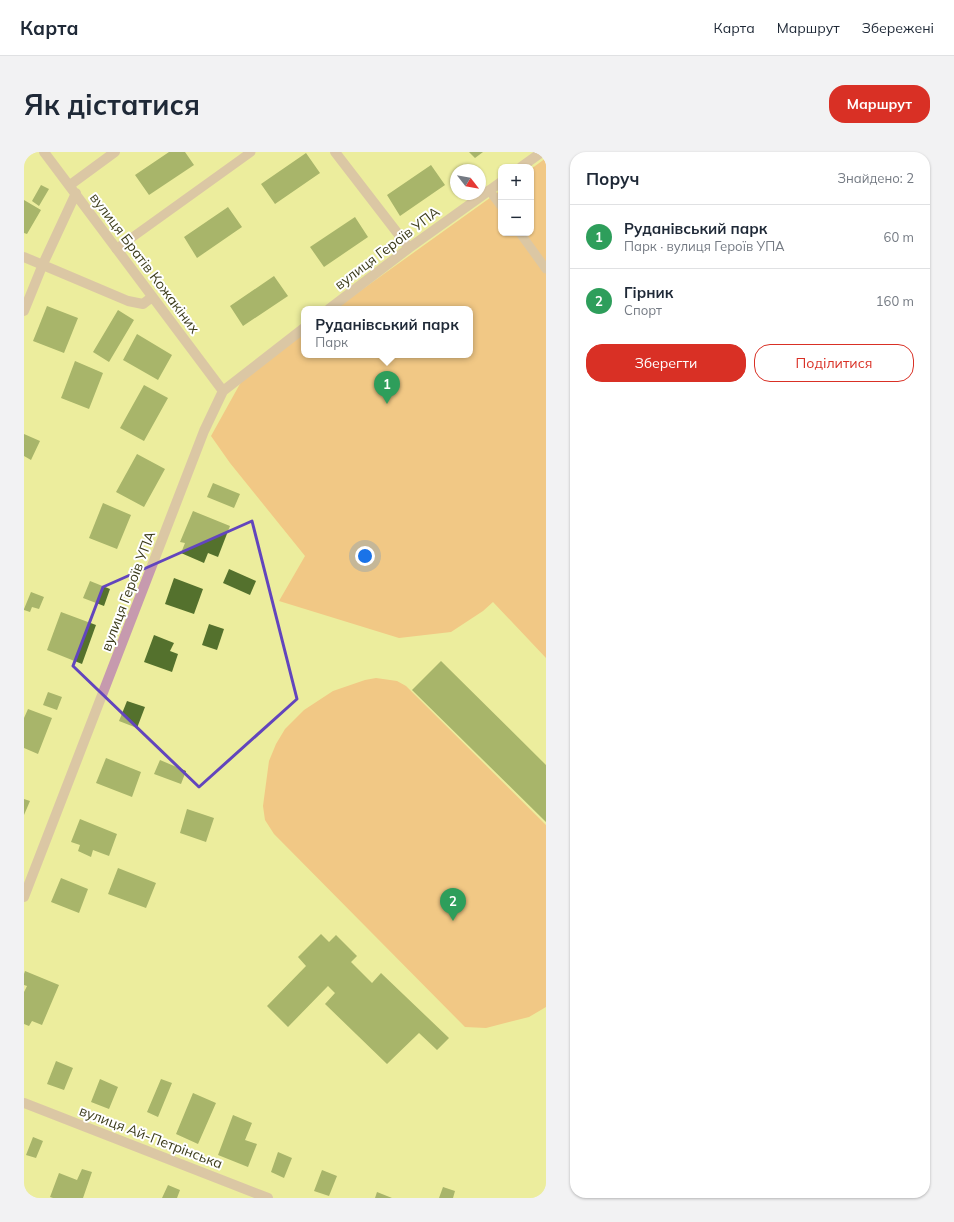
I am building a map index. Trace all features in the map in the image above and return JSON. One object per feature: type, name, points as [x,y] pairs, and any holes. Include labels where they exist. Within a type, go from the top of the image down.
[{"type":"street","name":"вулиця Братів Кожакіних","points":[[44,152],[223,391]]},
{"type":"street","points":[[24,311],[73,189],[115,152]]},
{"type":"street","points":[[335,152],[408,248]]},
{"type":"street","points":[[525,164],[542,152]]},
{"type":"street","name":"вулиця Героїв УПА","points":[[333,306],[408,248],[498,184]]},
{"type":"street","points":[[24,257],[128,301],[144,304],[152,297]]},
{"type":"street","name":"вулиця Героїв УПА","points":[[24,897],[202,438],[223,391],[301,330]]},
{"type":"street","name":"вулиця Ай-Петрінська","points":[[24,1103],[268,1198]]},
{"type":"lane","points":[[116,249],[251,152]]},
{"type":"lane","points":[[490,190],[498,202]]},
{"type":"lane","points":[[522,236],[546,269]]},
{"type":"highlighted area","points":[[252,521],[297,699],[199,787],[73,666],[103,587]]},
{"type":"shaded area","points":[[546,158],[546,658],[493,602],[483,611],[451,632],[399,638],[279,601],[305,556],[230,463],[211,436],[246,373],[301,333],[301,358],[473,358],[473,306],[339,306],[498,192],[498,236],[534,236],[534,167]]},
{"type":"shaded area","points":[[376,678],[397,681],[406,686],[546,825],[546,1007],[529,1017],[486,1028],[465,1027],[274,834],[265,820],[263,806],[269,761],[276,744],[285,729],[304,710],[333,691],[365,680]]},
{"type":"building","points":[[169,152],[185,152],[194,165],[149,195],[135,175]]},
{"type":"building","points":[[469,152],[483,152],[475,158]]},
{"type":"building","points":[[306,153],[320,173],[275,204],[261,184]]},
{"type":"building","points":[[431,165],[445,185],[400,216],[387,195]]},
{"type":"building","points":[[41,185],[49,189],[39,206],[32,201]]},
{"type":"building","points":[[24,200],[41,210],[27,234],[24,233]]},
{"type":"building","points":[[228,207],[242,227],[197,258],[184,237]]},
{"type":"building","points":[[355,217],[368,237],[324,267],[310,247]]},
{"type":"building","points":[[274,276],[288,296],[243,326],[230,306]]},
{"type":"building","points":[[47,306],[78,318],[64,353],[33,341]]},
{"type":"building","points":[[118,310],[134,320],[109,362],[93,352]]},
{"type":"building","points":[[137,334],[172,355],[158,380],[123,360]]},
{"type":"building","points":[[75,361],[103,373],[89,409],[61,398]]},
{"type":"building","points":[[144,385],[168,398],[144,441],[120,428]]},
{"type":"building","points":[[24,434],[40,441],[31,460],[24,456]]},
{"type":"building","points":[[137,454],[165,469],[144,507],[116,492]]},
{"type":"building","points":[[213,483],[240,494],[234,508],[207,497]]},
{"type":"building","points":[[103,503],[131,515],[117,549],[89,538]]},
{"type":"building","points":[[193,511],[230,526],[218,557],[208,553],[204,563],[181,553],[185,543],[180,542]]},
{"type":"building","points":[[229,569],[256,581],[250,595],[223,583]]},
{"type":"building","points":[[174,578],[203,589],[194,614],[165,604]]},
{"type":"building","points":[[90,581],[110,589],[104,606],[83,598]]},
{"type":"building","points":[[31,592],[44,597],[39,609],[32,607],[30,612],[24,609]]},
{"type":"building","points":[[61,612],[96,625],[82,664],[47,650]]},
{"type":"building","points":[[209,624],[224,629],[217,650],[202,645]]},
{"type":"building","points":[[154,635],[174,643],[170,651],[178,654],[172,672],[144,662]]},
{"type":"building","points":[[441,661],[546,765],[546,822],[412,690]]},
{"type":"building","points":[[48,692],[62,697],[57,710],[43,705]]},
{"type":"building","points":[[127,701],[145,707],[137,728],[119,721]]},
{"type":"building","points":[[28,709],[52,718],[38,754],[24,748],[24,718]]},
{"type":"building","points":[[106,758],[141,772],[132,797],[96,783]]},
{"type":"building","points":[[160,760],[186,771],[181,784],[154,774]]},
{"type":"building","points":[[24,799],[30,801],[24,815]]},
{"type":"building","points":[[187,809],[214,818],[206,842],[180,833]]},
{"type":"building","points":[[80,819],[117,834],[109,856],[93,850],[91,857],[78,851],[80,845],[71,842]]},
{"type":"building","points":[[118,868],[156,883],[146,908],[108,894]]},
{"type":"building","points":[[61,878],[88,889],[79,913],[51,902]]},
{"type":"building","points":[[321,934],[329,942],[336,935],[357,956],[351,962],[372,983],[381,973],[449,1038],[437,1050],[419,1033],[387,1064],[325,1004],[335,993],[328,986],[288,1027],[267,1006],[306,966],[298,957]]},
{"type":"building","points":[[25,971],[59,985],[42,1025],[32,1021],[29,1026],[24,1024],[24,992],[27,986],[24,985]]},
{"type":"building","points":[[56,1061],[73,1068],[64,1090],[47,1084]]},
{"type":"building","points":[[100,1079],[118,1087],[109,1109],[91,1102]]},
{"type":"building","points":[[161,1079],[172,1083],[158,1117],[147,1112]]},
{"type":"building","points":[[193,1093],[216,1103],[198,1144],[176,1134]]},
{"type":"building","points":[[233,1115],[252,1123],[245,1140],[257,1144],[248,1167],[218,1155]]},
{"type":"building","points":[[33,1137],[43,1141],[36,1158],[26,1155]]},
{"type":"building","points":[[278,1152],[292,1158],[284,1178],[271,1172]]},
{"type":"building","points":[[82,1169],[92,1172],[83,1198],[50,1197],[59,1173],[77,1180]]},
{"type":"building","points":[[322,1170],[337,1176],[329,1196],[314,1191]]},
{"type":"building","points":[[168,1185],[180,1190],[177,1198],[162,1198]]},
{"type":"building","points":[[443,1187],[455,1191],[453,1198],[439,1198]]},
{"type":"building","points":[[377,1192],[392,1198],[375,1198]]},
{"type":"place","name":"Руданівський парк","points":[[387,404]]},
{"type":"place","name":"Гірник","points":[[453,921]]}]
